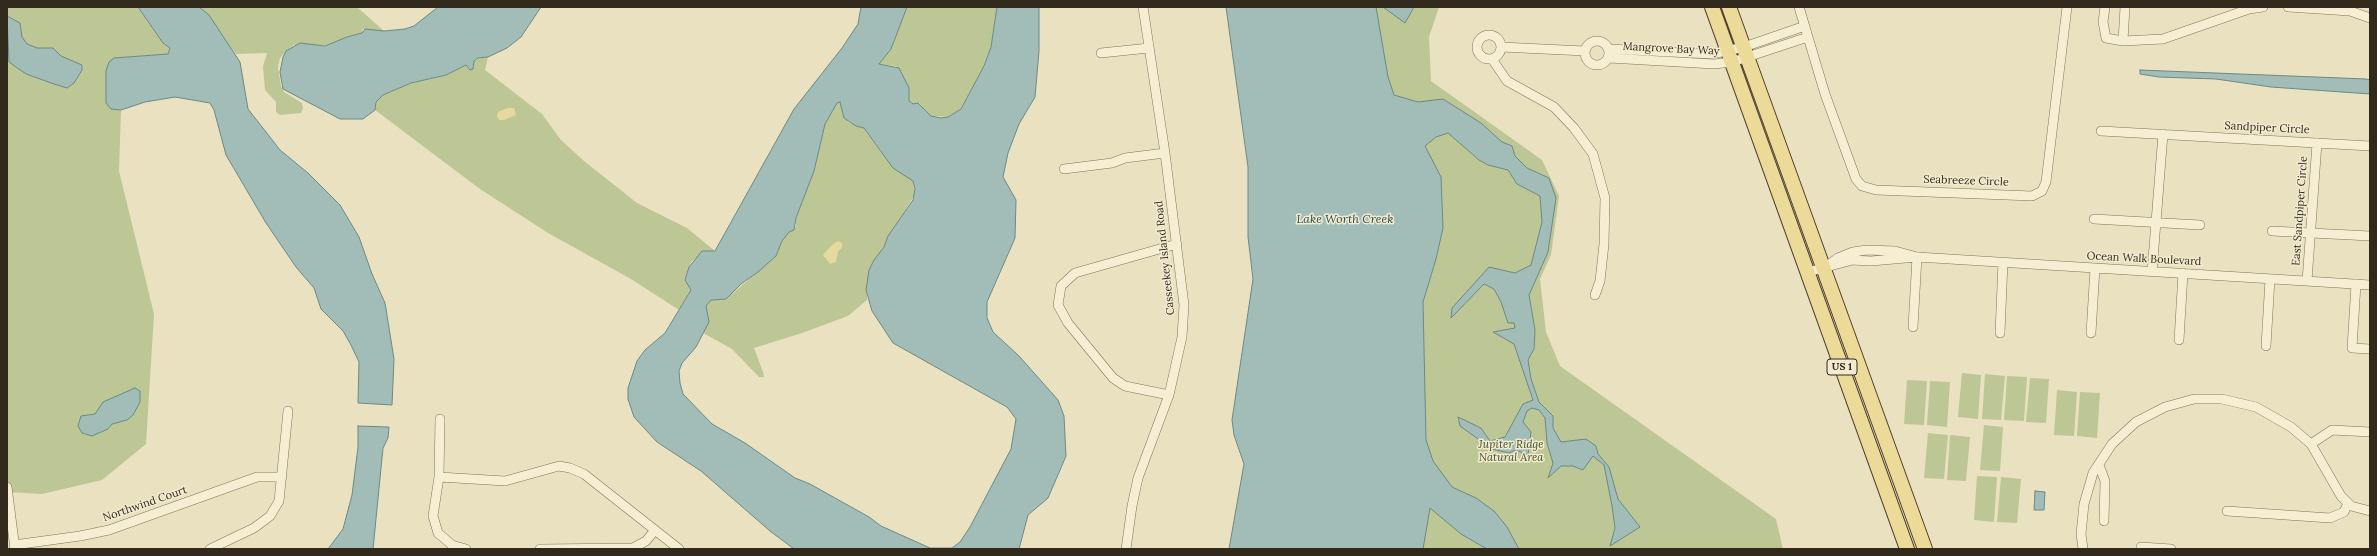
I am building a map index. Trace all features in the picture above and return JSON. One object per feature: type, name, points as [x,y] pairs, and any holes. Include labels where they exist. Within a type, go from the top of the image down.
[{"type":"main road","name":"US 1","points":[[1712,7],[1908,549]]},
{"type":"main road","name":"US 1","points":[[1729,7],[1925,549]]},
{"type":"street","name":"Casseekey Island Road","points":[[1126,549],[1132,506],[1138,478],[1169,396],[1182,329],[1184,305],[1165,153],[1143,7]]},
{"type":"street","name":"Seabreeze Circle","points":[[1799,7],[1825,94],[1856,179],[1862,186],[1876,190],[2032,196],[2042,191],[2046,182],[2068,7]]},
{"type":"street","points":[[2105,7],[2103,22],[2106,38],[2123,41],[2163,39],[2249,9],[2263,7]]},
{"type":"street","points":[[2123,41],[2125,7]]},
{"type":"street","points":[[2288,7],[2350,11],[2370,18]]},
{"type":"street","points":[[1746,52],[1782,34],[1805,26]]},
{"type":"street","points":[[1782,34],[1786,45]]},
{"type":"street","points":[[1485,35],[1494,36],[1500,43],[1501,47],[1499,54],[1492,59],[1482,58],[1477,52],[1476,45],[1479,38],[1485,35]]},
{"type":"street","points":[[1730,56],[1786,45],[1808,37]]},
{"type":"street","points":[[1594,41],[1603,42],[1609,53],[1603,64],[1594,65],[1588,61],[1585,51],[1588,44],[1594,41]]},
{"type":"street","points":[[1501,47],[1585,51]]},
{"type":"street","points":[[1101,53],[1149,48]]},
{"type":"street","name":"Mangrove Bay Way","points":[[1609,53],[1714,64],[1730,56]]},
{"type":"street","points":[[1492,59],[1507,81],[1554,107],[1574,128],[1593,154],[1605,198],[1604,244],[1600,281],[1595,295]]},
{"type":"street","name":"Sandpiper Circle","points":[[2101,131],[2370,146]]},
{"type":"street","points":[[2152,272],[2163,134]]},
{"type":"street","name":"East Sandpiper Circle","points":[[2307,281],[2317,143]]},
{"type":"street","points":[[1064,168],[1112,163],[1125,158],[1165,153]]},
{"type":"street","points":[[2094,219],[2200,225]]},
{"type":"street","points":[[2272,231],[2370,236]]},
{"type":"street","points":[[1169,396],[1125,386],[1113,378],[1068,323],[1058,305],[1058,300],[1062,286],[1075,273],[1177,244]]},
{"type":"street","name":"Ocean Walk Boulevard","points":[[1808,272],[1823,269],[1874,251]]},
{"type":"street","name":"Ocean Walk Boulevard","points":[[1823,269],[1838,258],[1853,252],[1895,251],[1917,257]]},
{"type":"street","points":[[1913,327],[1917,257]]},
{"type":"street","name":"Ocean Walk Boulevard","points":[[1851,260],[1871,261],[1917,257],[2370,285]]},
{"type":"street","points":[[2000,333],[2004,262]]},
{"type":"street","points":[[2091,333],[2095,268]]},
{"type":"street","points":[[2178,340],[2183,273]]},
{"type":"street","points":[[2266,346],[2270,279]]},
{"type":"street","points":[[2356,284],[2352,348],[2370,349]]},
{"type":"street","points":[[2083,549],[2081,534],[2084,504],[2093,473],[2112,444],[2136,422],[2165,407],[2194,399],[2222,399],[2256,407],[2291,427],[2312,444],[2341,496],[2348,503],[2370,511]]},
{"type":"street","points":[[210,549],[254,528],[270,516],[279,501],[288,410]]},
{"type":"street","points":[[440,419],[439,477],[433,516],[438,533],[452,545],[466,549]]},
{"type":"street","points":[[2312,444],[2332,430],[2370,432]]},
{"type":"street","points":[[2099,464],[2105,481],[2104,521]]},
{"type":"street","points":[[439,477],[504,481],[559,466],[570,468],[584,474],[679,549]]},
{"type":"street","name":"Northwind Court","points":[[14,547],[109,530],[257,476],[282,477]]},
{"type":"street","points":[[7,487],[14,547]]},
{"type":"street","points":[[2227,511],[2330,518],[2340,515],[2348,503]]},
{"type":"street","points":[[540,549],[633,548],[646,541],[655,530]]},
{"type":"street","points":[[2141,549],[2141,547],[2171,549]]},
{"type":"green space","points":[[7,7],[138,7],[163,43],[170,48],[168,54],[114,58],[106,99],[109,107],[121,110],[119,171],[154,314],[146,444],[102,480],[42,494],[7,492]]},
{"type":"green space","points":[[199,7],[357,7],[384,31],[363,29],[362,33],[347,37],[330,45],[294,45],[285,52],[280,58],[278,67],[281,86],[284,92],[302,103],[303,108],[301,113],[280,115],[276,112],[276,102],[265,90],[263,66],[267,53],[236,54]]},
{"type":"green space","points":[[907,7],[997,7],[991,47],[984,66],[961,109],[948,117],[931,116],[919,103],[913,104],[909,102],[907,85],[896,66],[879,64],[891,49]]},
{"type":"green space","name":"Jupiter Ridge Natural Area","points":[[1369,7],[1439,7],[1429,37],[1431,81],[1542,160],[1559,196],[1551,255],[1540,279],[1546,332],[1560,366],[1776,519],[1783,549],[1395,549],[1423,302],[1436,259],[1382,82]]},
{"type":"green space","points":[[482,57],[488,57],[485,70],[542,114],[561,140],[584,161],[637,203],[687,228],[715,251],[705,251],[691,262],[686,276],[691,289],[679,310],[631,279],[548,233],[480,189],[375,110],[376,102],[383,95],[411,83],[446,75],[466,65],[471,70],[473,69],[474,61]]},
{"type":"green space","points":[[840,102],[848,122],[864,128],[887,160],[913,181],[915,194],[893,231],[888,236],[884,247],[874,260],[869,270],[867,300],[848,316],[802,333],[754,348],[764,377],[759,377],[732,349],[705,334],[702,329],[702,307],[710,300],[726,299],[776,256],[782,241],[789,231],[796,227],[796,218],[814,171],[825,124],[837,103]]},
{"type":"green space","points":[[1962,373],[1981,375],[1978,419],[1958,417]]},
{"type":"green space","points":[[1985,374],[2005,376],[2001,420],[1982,419]]},
{"type":"green space","points":[[2007,376],[2027,377],[2024,421],[2004,420]]},
{"type":"green space","points":[[2030,378],[2049,379],[2046,423],[2026,422]]},
{"type":"green space","points":[[1907,380],[1927,381],[1924,425],[1904,424]]},
{"type":"green space","points":[[1930,381],[1950,382],[1947,427],[1927,425]]},
{"type":"green space","points":[[2057,390],[2077,392],[2074,436],[2054,435]]},
{"type":"green space","points":[[2080,392],[2100,393],[2097,438],[2077,436]]},
{"type":"green space","points":[[1984,425],[2003,427],[2000,471],[1980,470]]},
{"type":"green space","points":[[1928,433],[1948,435],[1944,479],[1924,478]]},
{"type":"green space","points":[[1950,435],[1970,437],[1966,481],[1947,480]]},
{"type":"green space","points":[[1977,476],[1997,477],[1994,522],[1974,520]]},
{"type":"green space","points":[[2001,477],[2021,479],[2017,523],[1997,522]]},
{"type":"sand","points":[[507,108],[514,108],[516,115],[504,120],[499,120],[497,116],[498,112]]},
{"type":"sand","points":[[838,241],[842,243],[842,248],[838,251],[836,262],[830,264],[823,255]]},
{"type":"water","points":[[138,7],[199,7],[209,15],[240,62],[248,109],[280,150],[308,173],[340,205],[359,237],[372,274],[385,303],[394,359],[392,405],[358,403],[359,362],[351,345],[343,331],[321,309],[314,288],[296,267],[266,223],[226,155],[214,110],[210,103],[175,97],[145,102],[121,110],[111,109],[106,103],[106,71],[109,62],[114,58],[168,54],[170,48],[163,43]]},
{"type":"water","points":[[438,7],[541,7],[521,37],[507,48],[488,57],[478,58],[474,61],[473,69],[470,70],[466,65],[446,75],[411,83],[383,95],[376,102],[375,110],[363,119],[340,119],[283,89],[280,72],[283,57],[286,51],[300,43],[325,46],[362,33],[365,29],[384,31],[405,29],[414,26]]},
{"type":"water","points":[[861,7],[907,7],[891,49],[879,64],[899,68],[909,88],[909,101],[913,104],[918,103],[931,116],[941,118],[948,117],[961,109],[984,66],[991,47],[997,7],[1039,7],[1039,51],[1035,97],[1019,124],[1008,153],[1003,177],[1016,200],[1015,238],[987,302],[987,318],[993,332],[1019,356],[1058,400],[1064,416],[1066,456],[1048,498],[1028,515],[1019,549],[794,549],[770,531],[701,471],[657,442],[634,417],[628,399],[628,388],[637,361],[645,350],[665,333],[691,290],[685,280],[689,267],[702,251],[715,251],[794,109],[842,48],[858,24]],"holes":[[[840,102],[844,118],[856,126],[864,128],[893,168],[913,181],[915,189],[913,200],[888,236],[884,247],[874,260],[869,270],[866,290],[872,311],[893,343],[1007,407],[1016,419],[1011,449],[970,527],[960,542],[952,548],[930,548],[881,526],[869,517],[810,484],[795,478],[745,443],[712,424],[683,394],[680,383],[679,371],[682,363],[696,347],[709,322],[706,306],[711,300],[726,299],[741,284],[758,272],[776,256],[782,241],[789,232],[794,230],[796,218],[814,171],[825,124],[837,103]]]},
{"type":"water","name":"Lake Worth Creek","points":[[1226,7],[1376,7],[1388,77],[1394,95],[1418,102],[1443,99],[1481,123],[1502,142],[1512,146],[1515,156],[1527,168],[1549,178],[1556,198],[1548,252],[1529,295],[1535,330],[1534,349],[1528,360],[1531,379],[1539,402],[1553,416],[1553,428],[1561,442],[1586,439],[1596,446],[1598,454],[1609,467],[1618,499],[1640,527],[1610,546],[1615,528],[1612,506],[1604,465],[1593,456],[1583,470],[1573,466],[1561,466],[1548,478],[1553,463],[1547,443],[1545,418],[1539,410],[1532,408],[1527,411],[1523,422],[1531,432],[1528,455],[1516,450],[1509,453],[1492,449],[1460,426],[1458,417],[1481,428],[1490,441],[1505,437],[1523,404],[1533,400],[1514,344],[1493,332],[1515,328],[1514,323],[1508,323],[1501,302],[1494,289],[1484,284],[1451,318],[1452,308],[1489,267],[1515,273],[1531,265],[1542,222],[1540,196],[1517,184],[1508,170],[1488,165],[1479,160],[1448,133],[1436,137],[1425,146],[1441,177],[1443,228],[1436,259],[1423,302],[1426,440],[1433,461],[1452,487],[1476,498],[1494,511],[1507,527],[1519,549],[1487,549],[1461,534],[1430,508],[1423,549],[1229,549],[1244,464],[1234,435],[1232,420],[1253,279],[1248,237],[1248,167]]},
{"type":"water","points":[[1383,7],[1414,7],[1405,23]]},
{"type":"water","points":[[7,16],[20,23],[22,37],[27,44],[37,48],[53,48],[61,56],[82,65],[82,70],[74,83],[67,88],[54,84],[26,74],[9,62]]},
{"type":"water","points":[[2140,70],[2366,79],[2370,80],[2370,94],[2271,87],[2216,79],[2159,77],[2140,74]]},
{"type":"water","points":[[135,388],[140,391],[140,402],[133,415],[127,420],[112,424],[108,429],[92,436],[82,433],[78,426],[81,416],[95,414],[103,402]]},
{"type":"water","points":[[358,426],[389,427],[388,438],[383,448],[373,549],[328,549],[343,529],[352,495],[358,447]]},
{"type":"water","points":[[2035,491],[2045,492],[2044,510],[2034,510]]}]
